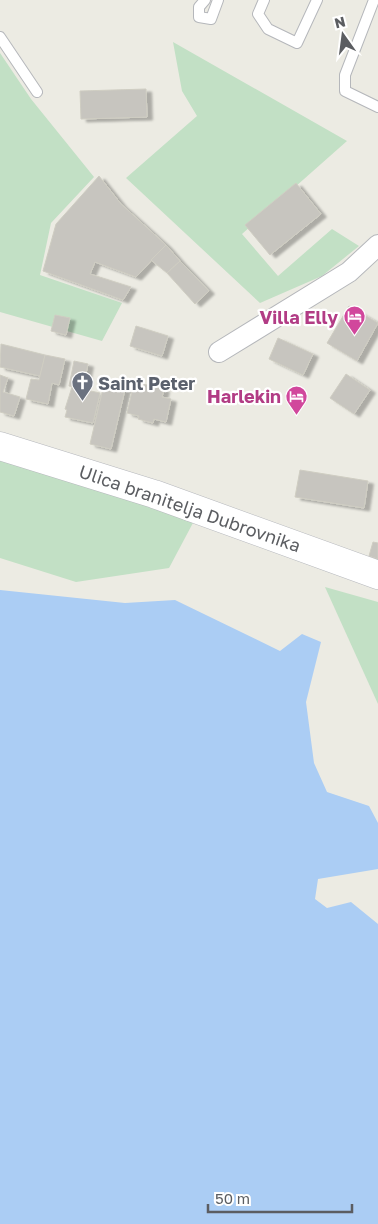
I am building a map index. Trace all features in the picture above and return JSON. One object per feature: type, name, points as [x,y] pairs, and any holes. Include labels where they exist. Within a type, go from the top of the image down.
[{"type":"street","points":[[219,352],[349,272],[378,245]]},
{"type":"street","name":"Ulica branitelja Dubrovnika","points":[[0,446],[154,494],[378,575]]},
{"type":"lane","points":[[205,0],[199,7],[199,17],[211,19],[218,0]]},
{"type":"lane","points":[[264,0],[258,14],[268,29],[297,43],[317,0]]},
{"type":"lane","points":[[374,0],[344,74],[345,92],[378,107]]},
{"type":"lane","points":[[0,37],[37,92]]},
{"type":"green space","points":[[173,42],[347,141],[242,234],[278,276],[332,229],[359,246],[322,276],[260,303],[126,178],[197,116],[182,91]]},
{"type":"green space","points":[[0,53],[31,99],[94,177],[51,223],[40,275],[122,303],[102,341],[0,312]]},
{"type":"green space","points":[[0,459],[194,521],[169,568],[76,582],[0,558]]},
{"type":"green space","points":[[325,587],[378,602],[378,704]]},
{"type":"water","points":[[0,590],[125,603],[175,600],[280,651],[302,634],[321,642],[306,702],[314,763],[327,792],[369,806],[378,823],[378,869],[318,879],[315,899],[327,908],[351,902],[378,924],[378,1224],[0,1224]]},
{"type":"building","points":[[146,89],[147,117],[81,119],[80,91]]},
{"type":"building","points":[[99,176],[121,204],[166,245],[136,277],[95,262],[90,274],[131,287],[123,300],[43,271],[56,224]]},
{"type":"building","points":[[296,183],[321,214],[270,255],[245,225]]},
{"type":"building","points":[[166,245],[180,261],[167,273],[151,260]]},
{"type":"building","points":[[180,261],[209,291],[195,304],[167,273]]},
{"type":"building","points":[[349,306],[378,323],[357,361],[327,343]]},
{"type":"building","points":[[55,315],[70,318],[66,335],[51,331]]},
{"type":"building","points":[[136,326],[168,336],[162,356],[130,346]]},
{"type":"building","points":[[278,338],[313,354],[303,375],[269,359]]},
{"type":"building","points":[[1,344],[45,355],[40,376],[0,367]]},
{"type":"building","points":[[45,355],[65,359],[59,385],[52,383],[48,404],[26,399],[31,379],[39,380]]},
{"type":"building","points":[[74,361],[88,364],[83,389],[69,386]]},
{"type":"building","points":[[346,374],[370,390],[354,414],[330,398]]},
{"type":"building","points":[[0,375],[8,378],[3,392],[20,397],[14,416],[0,412]]},
{"type":"building","points":[[105,380],[126,385],[111,449],[90,444]]},
{"type":"building","points":[[143,384],[164,389],[162,397],[171,399],[166,422],[154,419],[153,423],[138,419],[139,416],[127,413],[133,387],[142,389]]},
{"type":"building","name":"Saint Peter","points":[[72,387],[100,393],[93,423],[65,417],[67,410],[65,409]]},
{"type":"building","points":[[300,470],[368,481],[364,508],[295,497]]},
{"type":"building","points":[[373,542],[378,543],[378,559],[369,556]]},
{"type":"place","name":"Villa Elly","points":[[354,336]]},
{"type":"place","name":"Saint Peter","points":[[82,402]]},
{"type":"place","name":"Harlekin","points":[[297,415]]}]
